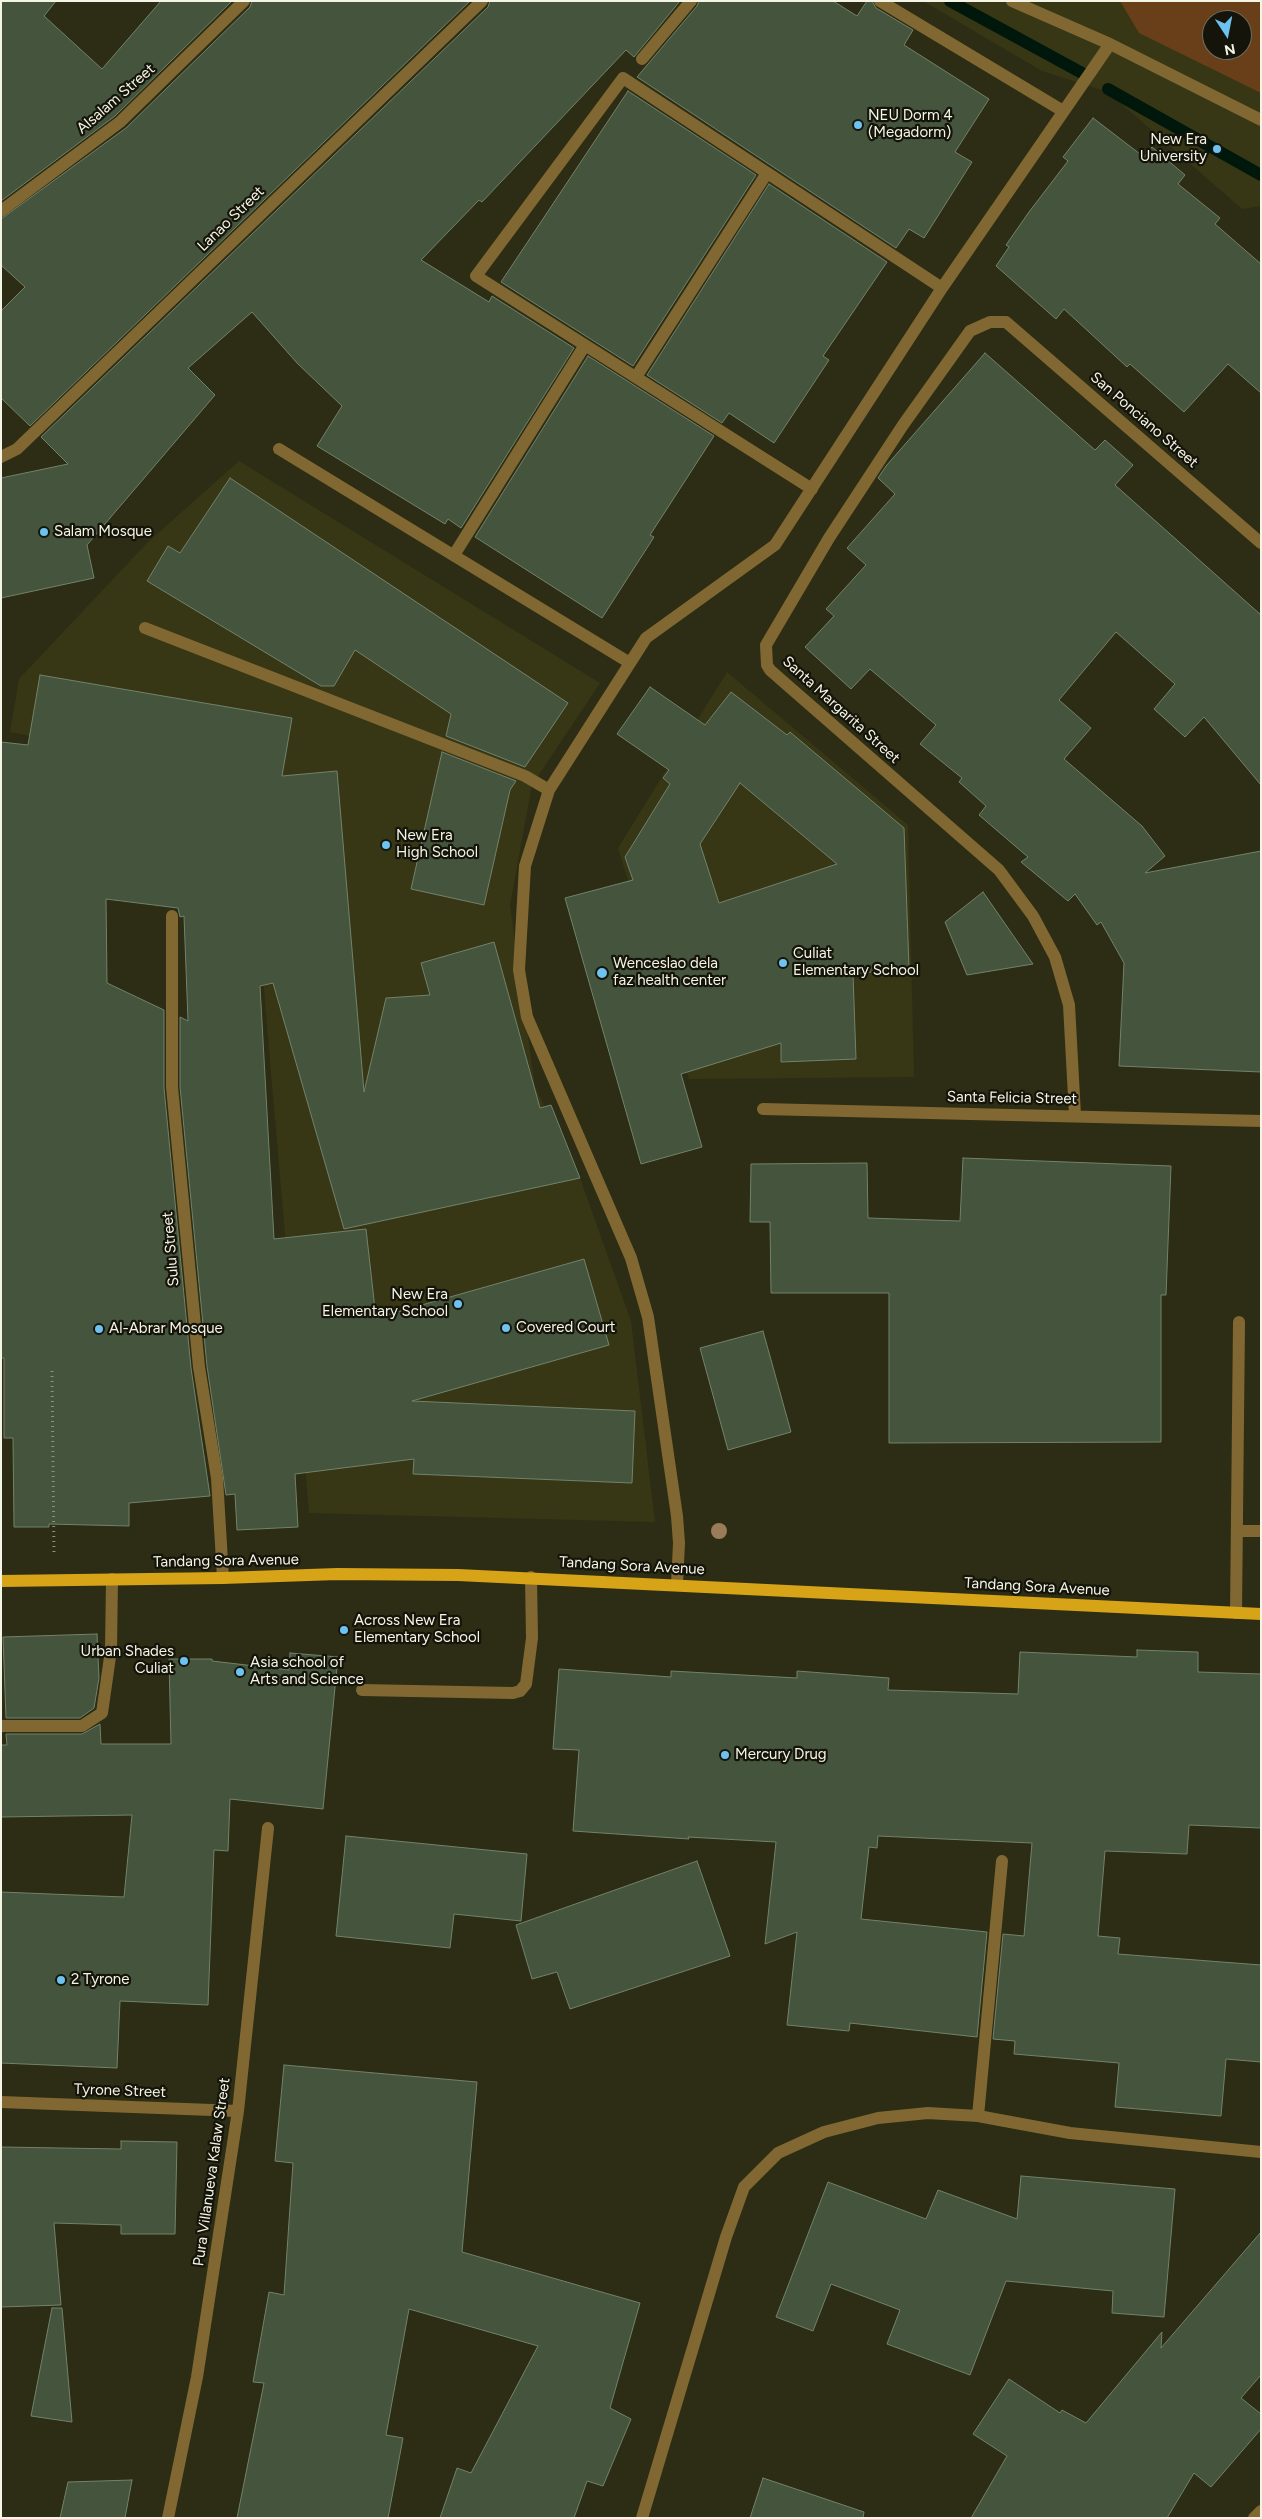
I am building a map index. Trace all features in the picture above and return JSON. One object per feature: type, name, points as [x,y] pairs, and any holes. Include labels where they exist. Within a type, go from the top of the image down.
[{"type":"main road","name":"Tandang Sora Avenue","points":[[1,1581],[223,1578],[337,1574],[531,1577],[1261,1614]]},
{"type":"street","name":"Alsalam Street","points":[[1,211],[120,122],[244,1]]},
{"type":"street","name":"Lanao Street","points":[[1,458],[17,449],[482,1]]},
{"type":"street","points":[[642,59],[691,1]]},
{"type":"street","points":[[880,1],[1063,111]]},
{"type":"street","points":[[1012,1],[1110,44],[1261,120]]},
{"type":"street","points":[[677,1584],[679,1543],[677,1516],[648,1317],[631,1258],[526,1017],[519,970],[525,866],[548,790],[646,638],[775,545],[942,288],[1110,44]]},
{"type":"street","points":[[812,489],[476,276],[623,78],[942,288]]},
{"type":"street","points":[[636,377],[767,173]]},
{"type":"street","name":"Santa Margarita Street","points":[[1006,322],[990,322],[970,330],[903,425],[829,538],[766,645],[767,665],[770,670],[999,870],[1033,916],[1055,956],[1069,1005],[1075,1115]]},
{"type":"street","name":"San Ponciano Street","points":[[1006,322],[1261,543]]},
{"type":"street","points":[[454,555],[585,345]]},
{"type":"street","points":[[279,449],[630,663]]},
{"type":"street","points":[[145,628],[525,776],[548,790]]},
{"type":"street","name":"Sulu Street","points":[[172,916],[172,1087],[199,1367],[217,1478],[223,1578]]},
{"type":"street","name":"Santa Felicia Street","points":[[763,1108],[1261,1121]]},
{"type":"street","points":[[1236,1613],[1239,1322]]},
{"type":"street","points":[[1238,1531],[1261,1531]]},
{"type":"street","points":[[362,1690],[513,1693],[520,1690],[526,1684],[532,1638],[531,1577]]},
{"type":"street","points":[[1,1726],[82,1726],[102,1713],[111,1650],[112,1579]]},
{"type":"street","name":"Pura Villanueva Kalaw Street","points":[[168,2518],[197,2377],[238,2112],[268,1828]]},
{"type":"street","points":[[978,2116],[1002,1862]]},
{"type":"street","name":"Tyrone Street","points":[[1,2102],[238,2112]]},
{"type":"street","points":[[642,2518],[726,2237],[744,2187],[778,2153],[824,2132],[878,2118],[928,2113],[978,2116],[1070,2133],[1261,2152]]},
{"type":"street","points":[[1254,2518],[1261,2510]]},
{"type":"path","points":[[52,1371],[54,1579]]},
{"type":"shaded area","name":"New Era University","points":[[923,1],[1261,1],[1261,206],[1242,209],[1108,92],[1042,71]]},
{"type":"shaded area","points":[[1120,1],[1261,1],[1261,93],[1139,33]]},
{"type":"shaded area","name":"New Era High School","points":[[239,461],[600,683],[532,785],[510,905],[535,1087],[580,1178],[631,1321],[655,1522],[309,1513],[246,782],[10,732],[19,679],[146,544]]},
{"type":"shaded area","name":"Culiat Elementary School","points":[[727,672],[908,825],[914,1077],[689,1079],[618,848]]},
{"type":"building","points":[[1,1],[56,1],[44,16],[102,69],[161,1],[232,1],[115,116],[1,201]]},
{"type":"building","points":[[252,1],[470,1],[30,426],[1,398],[1,311],[25,287],[1,265],[1,219],[126,128],[250,7]]},
{"type":"building","points":[[490,1],[680,1],[634,57],[626,50],[482,202],[479,200],[421,260],[489,302],[492,296],[574,348],[461,528],[448,519],[445,524],[317,446],[342,406],[297,363],[252,312],[188,368],[215,395],[87,545],[94,578],[1,598],[1,478],[68,464],[41,437],[488,7]]},
{"type":"building","name":"NEU Dorm 4 (Megadorm)","points":[[699,1],[833,1],[857,16],[867,1],[872,1],[876,8],[913,30],[904,45],[989,99],[955,152],[972,162],[924,238],[909,229],[896,248],[637,77],[697,6]]},
{"type":"building","points":[[628,91],[756,175],[633,366],[501,282]]},
{"type":"building","points":[[1093,118],[1144,157],[1152,147],[1185,175],[1178,184],[1220,218],[1215,224],[1261,264],[1261,393],[1228,364],[1184,412],[1130,364],[1127,367],[1064,309],[1056,319],[996,266],[1009,247],[1006,245],[1068,161],[1063,157]]},
{"type":"building","points":[[769,184],[887,262],[823,356],[829,360],[774,443],[729,413],[722,423],[647,375]]},
{"type":"building","points":[[985,353],[1095,450],[1105,440],[1133,465],[1115,485],[1261,615],[1261,785],[1204,717],[1185,737],[1154,709],[1175,684],[1116,632],[1059,700],[1091,728],[1064,759],[1142,826],[1165,856],[1145,873],[1261,851],[1261,1072],[1119,1066],[1124,963],[1101,922],[1097,925],[1075,894],[1068,901],[1021,862],[1028,857],[979,815],[986,806],[959,782],[962,778],[920,744],[936,725],[870,669],[851,689],[805,647],[834,616],[826,609],[866,565],[847,548],[895,494],[878,478],[886,466]]},
{"type":"building","points":[[588,356],[714,436],[650,535],[654,537],[602,618],[475,537]]},
{"type":"building","points":[[230,478],[568,703],[525,767],[446,736],[451,714],[355,650],[334,686],[321,686],[147,581],[168,546],[180,553]]},
{"type":"building","points":[[40,675],[292,718],[282,776],[337,771],[364,1092],[386,998],[430,995],[421,963],[494,942],[540,1108],[551,1105],[580,1178],[344,1229],[273,983],[260,986],[274,1239],[366,1229],[376,1318],[584,1259],[609,1345],[412,1401],[635,1411],[632,1483],[413,1474],[414,1459],[295,1474],[298,1527],[237,1530],[235,1494],[226,1495],[207,1366],[180,1087],[180,1017],[188,1021],[184,916],[180,917],[178,908],[106,899],[107,983],[164,1010],[164,1088],[191,1368],[210,1496],[129,1503],[129,1526],[49,1524],[49,1527],[14,1527],[13,1438],[4,1438],[4,1358],[1,1358],[1,742],[28,745]]},
{"type":"building","name":"Culiat Elementary School","points":[[650,687],[705,725],[731,692],[787,735],[790,732],[904,828],[909,968],[853,974],[856,1059],[781,1062],[781,1043],[681,1074],[702,1147],[641,1164],[565,898],[633,880],[625,857],[670,784],[663,778],[669,770],[617,734]],"holes":[[[740,783],[837,864],[719,903],[700,844]]]},
{"type":"building","points":[[442,752],[516,781],[510,790],[484,905],[411,889]]},
{"type":"building","points":[[983,892],[1033,964],[967,975],[945,922]]},
{"type":"building","points":[[963,1158],[1171,1166],[1166,1295],[1161,1295],[1161,1442],[889,1443],[889,1293],[771,1293],[770,1222],[750,1222],[751,1164],[867,1163],[868,1218],[960,1221]]},
{"type":"building","points":[[763,1331],[791,1432],[728,1450],[700,1348]]},
{"type":"building","points":[[97,1634],[99,1678],[94,1708],[80,1718],[6,1718],[3,1637]]},
{"type":"building","points":[[1137,1650],[1198,1652],[1198,1672],[1261,1674],[1261,1828],[1189,1825],[1187,1854],[1105,1851],[1098,1936],[1120,1938],[1118,1954],[1261,1965],[1261,2062],[1226,2059],[1221,2116],[1115,2107],[1119,2063],[1014,2054],[1015,2041],[993,2039],[1003,1934],[1024,1936],[1032,1843],[878,1836],[877,1848],[869,1847],[861,1919],[987,1932],[977,2037],[850,2023],[849,2031],[787,2025],[797,1932],[765,1944],[776,1842],[688,1837],[689,1839],[573,1831],[579,1750],[553,1749],[559,1669],[671,1677],[671,1671],[797,1678],[797,1671],[889,1678],[888,1690],[1018,1694],[1020,1652],[1137,1657]]},
{"type":"building","points":[[290,1653],[338,1657],[323,1809],[230,1799],[228,1851],[214,1850],[208,2005],[120,2001],[117,2068],[1,2063],[1,1892],[124,1897],[132,1815],[1,1817],[1,1745],[7,1745],[6,1734],[82,1734],[100,1724],[101,1744],[171,1744],[169,1659],[212,1659],[212,1661],[289,1670]]},
{"type":"building","points":[[346,1836],[527,1854],[521,1921],[454,1914],[450,1948],[336,1936]]},
{"type":"building","points":[[697,1861],[730,1956],[570,2009],[557,1972],[532,1979],[516,1925]]},
{"type":"building","points":[[284,2065],[477,2082],[462,2252],[640,2303],[610,2408],[631,2419],[603,2486],[587,2481],[574,2518],[440,2518],[457,2468],[471,2473],[538,2346],[409,2309],[386,2435],[403,2438],[388,2518],[237,2518],[264,2383],[253,2382],[269,2292],[284,2295],[293,2163],[275,2161]]},
{"type":"building","points":[[121,2141],[177,2142],[175,2234],[121,2234],[121,2225],[54,2223],[61,2305],[1,2307],[1,2147],[121,2149]]},
{"type":"building","points":[[1021,2176],[1175,2189],[1164,2317],[1112,2313],[1113,2291],[1006,2281],[970,2375],[887,2344],[900,2310],[831,2284],[813,2331],[776,2317],[828,2182],[926,2219],[938,2190],[1017,2219]]},
{"type":"building","points":[[1261,2232],[1261,2375],[1241,2398],[1261,2414],[1261,2429],[1211,2487],[1194,2473],[1167,2518],[971,2518],[1007,2456],[973,2434],[1009,2379],[1060,2413],[1062,2410],[1086,2423],[1162,2332],[1161,2348]]},
{"type":"building","points":[[52,2308],[62,2308],[72,2422],[31,2416]]},
{"type":"building","points":[[763,2478],[864,2512],[863,2518],[750,2518]]},
{"type":"building","points":[[132,2480],[125,2518],[60,2518],[68,2482]]},
{"type":"waterway","points":[[950,1],[1082,73]]},
{"type":"waterway","points":[[1108,89],[1261,175]]},
{"type":"place","name":"NEU Dorm 4 (Megadorm)","points":[[858,125]]},
{"type":"place","name":"New Era University","points":[[1217,149]]},
{"type":"place","name":"Salam Mosque","points":[[44,532]]},
{"type":"place","name":"New Era High School","points":[[386,845]]},
{"type":"place","name":"Culiat Elementary School","points":[[783,963]]},
{"type":"place","name":"Wenceslao dela faz health center","points":[[602,973]]},
{"type":"place","name":"New Era Elementary School","points":[[458,1304]]},
{"type":"place","name":"Covered Court","points":[[506,1328]]},
{"type":"place","name":"Al-Abrar Mosque","points":[[99,1329]]},
{"type":"place","name":"Across New Era Elementary School","points":[[344,1630]]},
{"type":"place","name":"Urban Shades Culiat","points":[[184,1661]]},
{"type":"place","name":"Asia school of Arts and Science","points":[[240,1672]]},
{"type":"place","name":"Mercury Drug","points":[[725,1755]]},
{"type":"place","name":"2 Tyrone","points":[[61,1980]]}]
